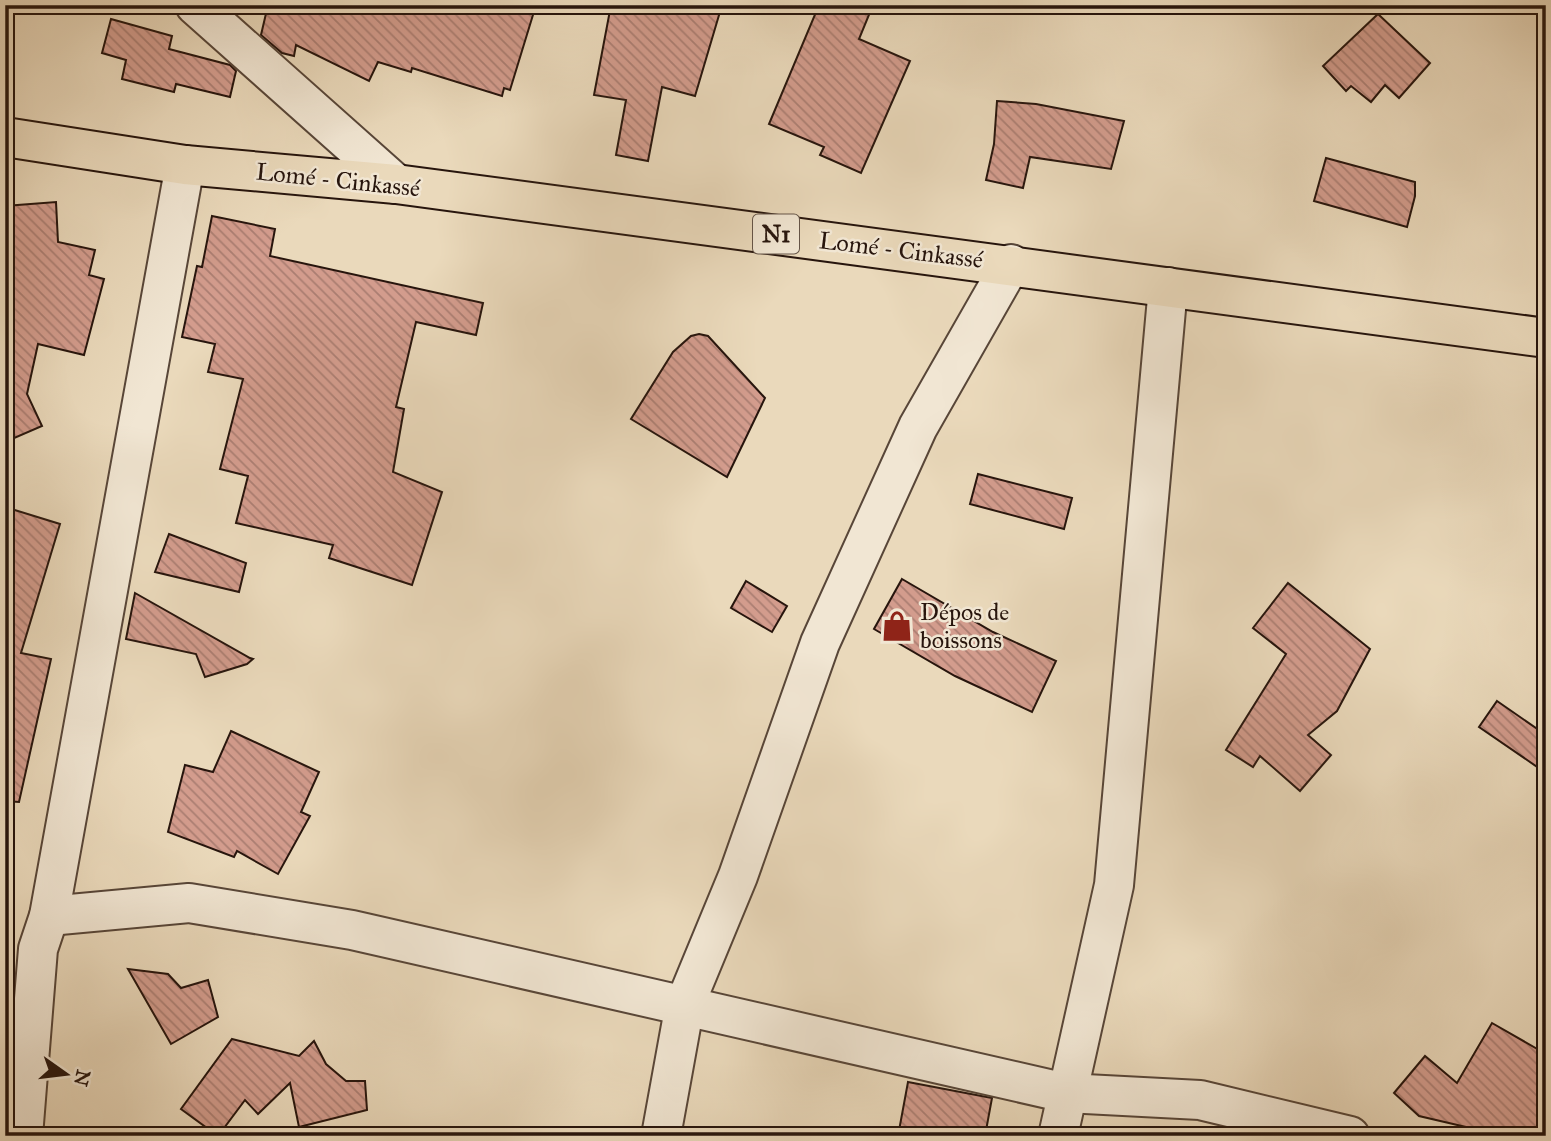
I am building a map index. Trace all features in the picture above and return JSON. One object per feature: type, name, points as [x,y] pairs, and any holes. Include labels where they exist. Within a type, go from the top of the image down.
[{"type":"highway","name":"Lomé - Cinkassé","points":[[5,137],[185,165],[396,184],[1011,264],[1168,288],[1546,338]]},
{"type":"street","points":[[194,5],[396,184]]},
{"type":"street","points":[[23,1136],[31,939],[185,165]]},
{"type":"street","points":[[660,1136],[685,1004],[738,876],[820,643],[918,427],[1011,264]]},
{"type":"street","points":[[1058,1136],[1114,885],[1168,288]]},
{"type":"street","points":[[31,939],[189,903],[352,930],[1066,1093],[1200,1100],[1350,1136]]},
{"type":"building","points":[[268,5],[536,5],[510,90],[504,88],[502,96],[412,68],[411,72],[378,62],[369,81],[296,45],[294,56],[282,53],[261,35]]},
{"type":"building","points":[[611,5],[722,5],[695,96],[662,87],[648,161],[616,155],[626,100],[594,95]]},
{"type":"building","points":[[819,5],[873,5],[859,39],[910,61],[861,173],[820,155],[824,147],[769,124]]},
{"type":"building","points":[[1378,14],[1430,63],[1399,98],[1385,85],[1371,102],[1351,86],[1346,91],[1323,66]]},
{"type":"building","points":[[111,19],[172,36],[169,49],[230,65],[236,71],[230,97],[176,84],[174,92],[122,79],[126,60],[102,53]]},
{"type":"building","points":[[997,101],[1036,104],[1124,121],[1111,169],[1030,157],[1023,188],[986,180],[994,144]]},
{"type":"building","points":[[1326,158],[1415,182],[1415,196],[1407,227],[1314,201]]},
{"type":"building","points":[[56,202],[58,242],[95,250],[89,275],[104,279],[84,355],[38,344],[27,394],[42,426],[5,442],[5,206]]},
{"type":"building","points":[[212,216],[275,229],[270,256],[483,303],[476,335],[416,322],[396,407],[404,409],[393,472],[442,492],[412,585],[329,558],[333,545],[236,523],[248,476],[220,469],[243,379],[208,372],[215,344],[182,337],[197,266],[202,267]]},
{"type":"building","points":[[691,336],[708,336],[765,398],[727,477],[631,419],[673,352]]},
{"type":"building","points":[[978,474],[1072,498],[1064,529],[970,504]]},
{"type":"building","points":[[5,507],[60,524],[21,653],[51,659],[19,802],[5,801]]},
{"type":"building","points":[[169,534],[246,563],[239,592],[155,572]]},
{"type":"building","points":[[902,579],[993,632],[1056,661],[1032,712],[955,676],[874,629]]},
{"type":"building","points":[[746,581],[787,606],[772,632],[731,608]]},
{"type":"building","points":[[1288,583],[1370,649],[1337,711],[1308,735],[1331,755],[1300,791],[1260,756],[1253,767],[1226,750],[1286,654],[1253,628]]},
{"type":"building","points":[[135,593],[253,659],[247,664],[205,677],[196,654],[126,639]]},
{"type":"building","points":[[1497,701],[1546,735],[1546,773],[1479,727]]},
{"type":"building","points":[[231,731],[319,772],[301,812],[310,816],[278,874],[237,851],[234,857],[168,832],[185,765],[213,772]]},
{"type":"building","points":[[128,969],[168,974],[181,988],[208,980],[218,1017],[171,1044]]},
{"type":"building","points":[[1492,1023],[1546,1054],[1546,1136],[1463,1136],[1466,1127],[1419,1116],[1394,1093],[1425,1056],[1457,1083]]},
{"type":"building","points":[[232,1039],[299,1056],[314,1041],[326,1064],[346,1081],[365,1081],[367,1110],[299,1127],[290,1083],[258,1114],[245,1100],[218,1136],[181,1109]]},
{"type":"building","points":[[908,1082],[992,1098],[985,1136],[898,1136]]},
{"type":"place","name":"Dépos de boissons","points":[[897,626]]}]
